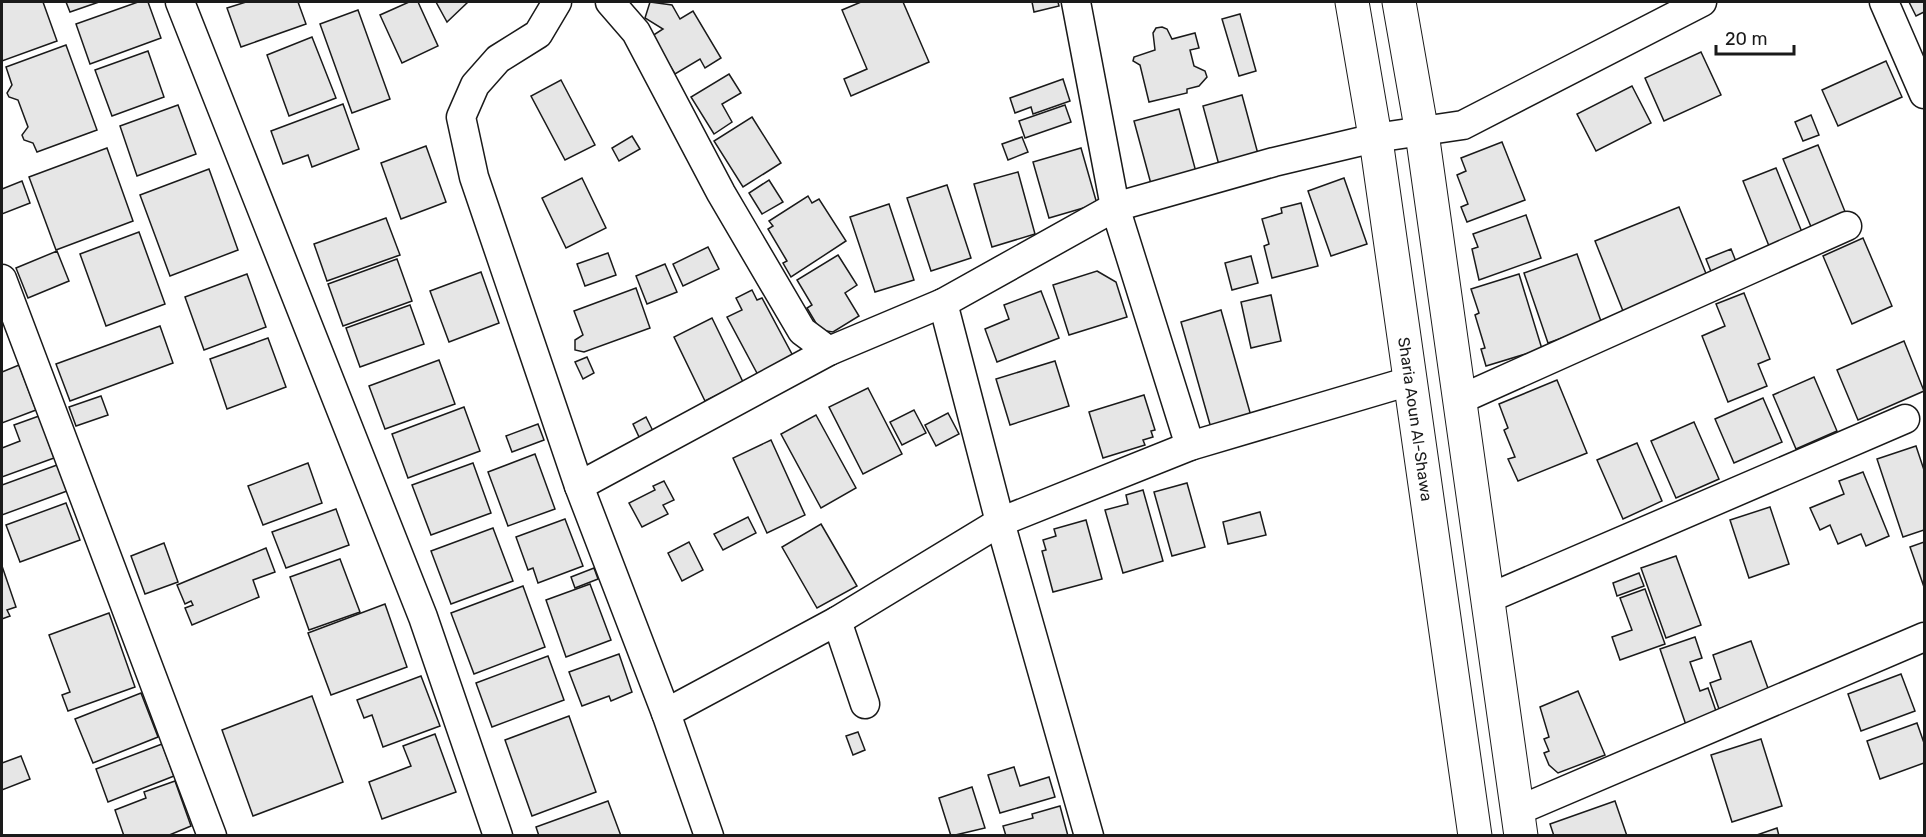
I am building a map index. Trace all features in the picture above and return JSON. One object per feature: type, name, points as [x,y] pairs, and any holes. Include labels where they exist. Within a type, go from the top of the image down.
[{"type":"main road","name":"Sharia Aoun Al-Shawa","points":[[1352,2],[1375,138],[1475,836]]},
{"type":"main road","points":[[1400,2],[1422,133],[1519,823]]},
{"type":"street","points":[[180,2],[423,617],[498,836]]},
{"type":"street","points":[[557,2],[538,34],[498,59],[475,85],[461,117],[474,177],[579,486],[666,713],[709,836]]},
{"type":"street","points":[[610,2],[636,32],[721,193],[802,331],[829,351]]},
{"type":"street","points":[[1076,2],[1115,207],[1190,446]]},
{"type":"street","points":[[579,486],[829,351],[943,303],[1115,207],[1274,162],[1375,138],[1463,126],[1702,2]]},
{"type":"street","points":[[1884,2],[1924,94]]},
{"type":"street","points":[[1459,400],[1847,226]]},
{"type":"street","points":[[2,279],[212,836]]},
{"type":"street","points":[[943,303],[1000,522],[1089,836]]},
{"type":"street","points":[[666,713],[837,621],[1000,522],[1190,446],[1410,381]]},
{"type":"street","points":[[1487,599],[1905,419]]},
{"type":"street","points":[[837,621],[865,704]]},
{"type":"street","points":[[1519,823],[1924,637]]},
{"type":"building","points":[[2,2],[43,2],[57,41],[2,61]]},
{"type":"building","points":[[66,2],[99,2],[70,12]]},
{"type":"building","points":[[138,2],[148,2],[161,38],[90,64],[76,24]]},
{"type":"building","points":[[246,2],[298,2],[306,24],[241,47],[227,8]]},
{"type":"building","points":[[409,2],[418,2],[438,46],[402,63],[380,15]]},
{"type":"building","points":[[436,2],[468,2],[447,22]]},
{"type":"building","points":[[650,2],[672,5],[680,19],[693,11],[721,58],[705,68],[700,59],[675,74],[652,36],[663,29],[645,18]]},
{"type":"building","points":[[861,2],[903,2],[929,62],[851,96],[844,79],[867,69],[842,10]]},
{"type":"building","points":[[1032,2],[1058,2],[1059,6],[1034,12]]},
{"type":"building","points":[[1909,2],[1924,2],[1924,12],[1916,16]]},
{"type":"building","points":[[358,10],[390,99],[352,113],[320,24]]},
{"type":"building","points":[[1240,14],[1256,71],[1239,76],[1222,19]]},
{"type":"building","points":[[1156,28],[1167,29],[1172,39],[1195,33],[1199,48],[1190,50],[1194,66],[1205,71],[1207,77],[1199,86],[1187,89],[1187,93],[1149,102],[1140,65],[1133,61],[1134,57],[1155,50],[1153,33]]},
{"type":"building","points":[[312,37],[336,98],[289,116],[267,55]]},
{"type":"building","points":[[66,45],[97,130],[37,152],[33,143],[24,140],[22,135],[28,127],[18,100],[9,97],[7,93],[12,85],[6,67]]},
{"type":"building","points":[[148,51],[164,97],[112,116],[95,70]]},
{"type":"building","points":[[1701,52],[1721,95],[1664,121],[1645,78]]},
{"type":"building","points":[[1886,61],[1902,97],[1838,126],[1822,90]]},
{"type":"building","points":[[729,74],[741,93],[722,104],[732,122],[714,134],[691,97]]},
{"type":"building","points":[[1063,79],[1070,101],[1033,114],[1031,107],[1015,113],[1010,98]]},
{"type":"building","points":[[561,80],[595,145],[565,160],[531,96]]},
{"type":"building","points":[[1632,86],[1651,123],[1596,151],[1577,114]]},
{"type":"building","points":[[1242,95],[1258,154],[1219,165],[1203,106]]},
{"type":"building","points":[[343,104],[359,149],[312,167],[308,155],[283,164],[271,131]]},
{"type":"building","points":[[178,105],[196,154],[137,176],[120,126]]},
{"type":"building","points":[[1065,105],[1071,122],[1025,138],[1019,121]]},
{"type":"building","points":[[1179,109],[1196,172],[1151,184],[1134,121]]},
{"type":"building","points":[[1811,115],[1819,135],[1803,141],[1795,122]]},
{"type":"building","points":[[752,117],[781,163],[743,187],[714,141]]},
{"type":"building","points":[[632,136],[640,149],[619,161],[612,148]]},
{"type":"building","points":[[1022,137],[1028,152],[1008,160],[1002,144]]},
{"type":"building","points":[[1502,142],[1525,200],[1467,222],[1461,207],[1468,204],[1457,175],[1466,171],[1461,158]]},
{"type":"building","points":[[1818,145],[1848,219],[1814,234],[1783,159]]},
{"type":"building","points":[[426,146],[446,202],[401,219],[381,163]]},
{"type":"building","points":[[107,148],[133,221],[56,250],[29,177]]},
{"type":"building","points":[[1081,148],[1097,204],[1049,218],[1033,162]]},
{"type":"building","points":[[1776,168],[1806,242],[1773,256],[1743,181]]},
{"type":"building","points":[[209,169],[238,250],[170,276],[140,195]]},
{"type":"building","points":[[1018,172],[1035,234],[992,247],[974,184]]},
{"type":"building","points":[[582,178],[606,228],[566,248],[542,198]]},
{"type":"building","points":[[1344,178],[1367,244],[1331,256],[1308,191]]},
{"type":"building","points":[[769,180],[783,202],[762,214],[749,193]]},
{"type":"building","points":[[22,181],[30,203],[2,214],[2,189]]},
{"type":"building","points":[[947,185],[971,258],[931,271],[907,198]]},
{"type":"building","points":[[808,196],[812,203],[819,199],[846,241],[791,277],[783,263],[787,261],[768,229],[773,226],[769,221]]},
{"type":"building","points":[[1301,203],[1318,266],[1272,278],[1264,246],[1269,244],[1262,219],[1282,213],[1281,208]]},
{"type":"building","points":[[889,204],[914,280],[875,292],[850,217]]},
{"type":"building","points":[[1679,207],[1707,276],[1623,311],[1595,241]]},
{"type":"building","points":[[1526,215],[1541,258],[1479,280],[1472,249],[1478,247],[1473,234]]},
{"type":"building","points":[[386,218],[400,255],[327,281],[314,244]]},
{"type":"building","points":[[139,232],[165,304],[106,326],[80,254]]},
{"type":"building","points":[[1863,238],[1892,306],[1852,324],[1823,256]]},
{"type":"building","points":[[708,247],[719,269],[683,286],[673,264]]},
{"type":"building","points":[[1731,249],[1739,269],[1714,279],[1706,259]]},
{"type":"building","points":[[57,251],[69,281],[28,298],[16,268]]},
{"type":"building","points":[[608,253],[616,275],[585,286],[577,264]]},
{"type":"building","points":[[1577,254],[1602,324],[1548,343],[1524,273]]},
{"type":"building","points":[[838,255],[857,285],[845,293],[859,316],[833,332],[820,330],[807,308],[812,305],[797,280]]},
{"type":"building","points":[[1251,256],[1258,283],[1232,290],[1225,263]]},
{"type":"building","points":[[397,259],[412,301],[343,326],[328,284]]},
{"type":"building","points":[[665,264],[677,292],[647,304],[636,276]]},
{"type":"building","points":[[1097,271],[1116,282],[1127,317],[1069,335],[1053,285]]},
{"type":"building","points":[[481,272],[499,323],[449,342],[430,291]]},
{"type":"building","points":[[247,274],[266,327],[204,350],[185,297]]},
{"type":"building","points":[[1519,274],[1542,349],[1486,366],[1481,349],[1485,348],[1475,315],[1479,313],[1471,289]]},
{"type":"building","points":[[636,288],[650,328],[584,352],[575,350],[575,340],[583,335],[574,311]]},
{"type":"building","points":[[752,290],[757,300],[762,298],[793,356],[758,375],[727,317],[742,310],[736,298]]},
{"type":"building","points":[[1041,291],[1059,338],[997,362],[985,329],[1009,319],[1004,305]]},
{"type":"building","points":[[1744,293],[1770,359],[1758,364],[1767,386],[1728,402],[1702,336],[1725,326],[1716,304]]},
{"type":"building","points":[[1271,295],[1281,341],[1251,348],[1241,302]]},
{"type":"building","points":[[410,305],[424,344],[360,367],[346,328]]},
{"type":"building","points":[[1221,310],[1251,416],[1211,428],[1181,322]]},
{"type":"building","points":[[712,318],[743,382],[705,401],[674,337]]},
{"type":"building","points":[[160,326],[173,363],[70,401],[56,364]]},
{"type":"building","points":[[268,338],[286,387],[227,409],[210,359]]},
{"type":"building","points":[[1904,341],[1924,391],[1858,420],[1837,370]]},
{"type":"building","points":[[587,357],[594,373],[583,379],[575,362]]},
{"type":"building","points":[[439,360],[455,404],[385,429],[369,386]]},
{"type":"building","points":[[1055,361],[1069,406],[1010,425],[996,379]]},
{"type":"building","points":[[19,365],[36,410],[2,423],[2,372]]},
{"type":"building","points":[[1814,377],[1837,431],[1796,449],[1773,395]]},
{"type":"building","points":[[1557,380],[1587,453],[1518,481],[1508,459],[1515,457],[1504,430],[1508,428],[1499,404]]},
{"type":"building","points":[[868,388],[902,454],[863,474],[829,407]]},
{"type":"building","points":[[1144,395],[1155,430],[1151,431],[1153,437],[1143,440],[1145,445],[1103,458],[1089,412]]},
{"type":"building","points":[[101,396],[108,415],[76,426],[69,407]]},
{"type":"building","points":[[1763,398],[1782,442],[1734,463],[1715,419]]},
{"type":"building","points":[[464,407],[480,451],[408,478],[392,434]]},
{"type":"building","points":[[914,410],[926,433],[902,445],[890,422]]},
{"type":"building","points":[[948,413],[959,434],[936,446],[925,425]]},
{"type":"building","points":[[816,415],[856,488],[821,508],[781,434]]},
{"type":"building","points":[[39,416],[54,458],[2,477],[2,448],[20,441],[14,425]]},
{"type":"building","points":[[646,417],[654,433],[640,439],[633,424]]},
{"type":"building","points":[[1694,422],[1719,479],[1676,498],[1651,441]]},
{"type":"building","points":[[538,424],[544,440],[512,452],[506,436]]},
{"type":"building","points":[[771,440],[805,515],[767,533],[733,458]]},
{"type":"building","points":[[1637,443],[1662,501],[1623,519],[1597,460]]},
{"type":"building","points":[[1916,446],[1924,470],[1924,530],[1903,537],[1877,459]]},
{"type":"building","points":[[535,454],[555,509],[508,526],[488,472]]},
{"type":"building","points":[[308,463],[322,503],[263,525],[248,486]]},
{"type":"building","points":[[473,463],[491,513],[431,535],[412,485]]},
{"type":"building","points":[[57,465],[67,491],[2,515],[2,485]]},
{"type":"building","points":[[1863,472],[1889,536],[1866,546],[1861,534],[1838,544],[1830,525],[1820,530],[1810,508],[1844,494],[1839,481]]},
{"type":"building","points":[[664,481],[674,500],[663,505],[668,514],[642,527],[629,503],[655,490],[653,486]]},
{"type":"building","points":[[1187,483],[1205,547],[1172,556],[1154,492]]},
{"type":"building","points":[[1143,490],[1163,561],[1123,573],[1105,510],[1128,504],[1126,495]]},
{"type":"building","points":[[66,503],[80,540],[20,562],[6,525]]},
{"type":"building","points":[[1770,507],[1789,564],[1749,578],[1730,520]]},
{"type":"building","points":[[336,509],[349,545],[286,568],[272,532]]},
{"type":"building","points":[[1260,512],[1266,535],[1228,544],[1223,522]]},
{"type":"building","points":[[748,517],[756,533],[723,550],[714,534]]},
{"type":"building","points":[[565,519],[583,566],[538,583],[533,568],[528,570],[516,537]]},
{"type":"building","points":[[1086,520],[1102,579],[1053,592],[1042,551],[1046,550],[1043,540],[1056,536],[1054,529]]},
{"type":"building","points":[[821,524],[857,586],[817,608],[782,547]]},
{"type":"building","points":[[493,528],[513,581],[451,604],[431,551]]},
{"type":"building","points":[[689,542],[703,570],[682,581],[668,553]]},
{"type":"building","points":[[1924,542],[1924,587],[1910,547]]},
{"type":"building","points":[[164,543],[178,582],[145,594],[131,556]]},
{"type":"building","points":[[266,548],[275,572],[253,580],[259,597],[192,625],[185,608],[193,605],[191,601],[185,604],[177,585]]},
{"type":"building","points":[[1676,556],[1701,625],[1666,638],[1641,568]]},
{"type":"building","points":[[340,559],[360,612],[309,630],[290,577]]},
{"type":"building","points":[[2,566],[16,607],[7,610],[10,616],[2,619]]},
{"type":"building","points":[[594,568],[598,579],[575,588],[571,577]]},
{"type":"building","points":[[1639,573],[1644,586],[1617,596],[1613,583]]},
{"type":"building","points":[[590,584],[611,640],[566,657],[546,600]]},
{"type":"building","points":[[523,586],[545,647],[474,674],[451,613]]},
{"type":"building","points":[[1645,589],[1665,644],[1620,660],[1612,637],[1632,630],[1620,598]]},
{"type":"building","points":[[385,604],[407,667],[331,695],[308,633]]},
{"type":"building","points":[[109,613],[135,687],[68,711],[62,695],[70,692],[49,635]]},
{"type":"building","points":[[1695,637],[1702,658],[1690,662],[1700,691],[1708,688],[1717,714],[1686,725],[1660,649]]},
{"type":"building","points":[[1751,641],[1769,691],[1719,709],[1710,683],[1721,679],[1713,655]]},
{"type":"building","points":[[619,654],[632,692],[611,701],[609,696],[582,706],[569,672]]},
{"type":"building","points":[[548,656],[564,700],[492,727],[476,683]]},
{"type":"building","points":[[1901,674],[1915,711],[1861,731],[1848,694]]},
{"type":"building","points":[[421,676],[440,726],[383,747],[372,715],[364,718],[357,700]]},
{"type":"building","points":[[1578,691],[1605,755],[1558,773],[1549,765],[1544,753],[1549,751],[1544,739],[1549,737],[1540,707]]},
{"type":"building","points":[[141,693],[158,737],[93,763],[75,719]]},
{"type":"building","points":[[312,696],[343,782],[253,816],[222,730]]},
{"type":"building","points":[[569,716],[596,792],[532,816],[505,740]]},
{"type":"building","points":[[1917,723],[1924,743],[1924,763],[1880,779],[1867,741]]},
{"type":"building","points":[[858,732],[865,750],[853,755],[846,736]]},
{"type":"building","points":[[435,734],[456,792],[382,819],[369,782],[411,766],[403,746]]},
{"type":"building","points":[[1761,739],[1782,806],[1732,822],[1711,755]]},
{"type":"building","points":[[162,744],[174,776],[108,802],[96,769]]},
{"type":"building","points":[[21,756],[30,779],[2,790],[2,763]]},
{"type":"building","points":[[1014,767],[1020,786],[1049,777],[1055,797],[1000,813],[988,775]]},
{"type":"building","points":[[175,781],[191,826],[167,836],[124,836],[115,810],[146,798],[144,792]]},
{"type":"building","points":[[972,787],[985,828],[951,836],[939,798]]},
{"type":"building","points":[[608,801],[621,836],[539,836],[536,827]]},
{"type":"building","points":[[1615,801],[1627,836],[1554,836],[1550,824]]},
{"type":"building","points":[[1060,806],[1068,836],[1006,836],[1003,826],[1033,818],[1032,814]]},
{"type":"building","points":[[1777,828],[1779,836],[1754,836]]}]
